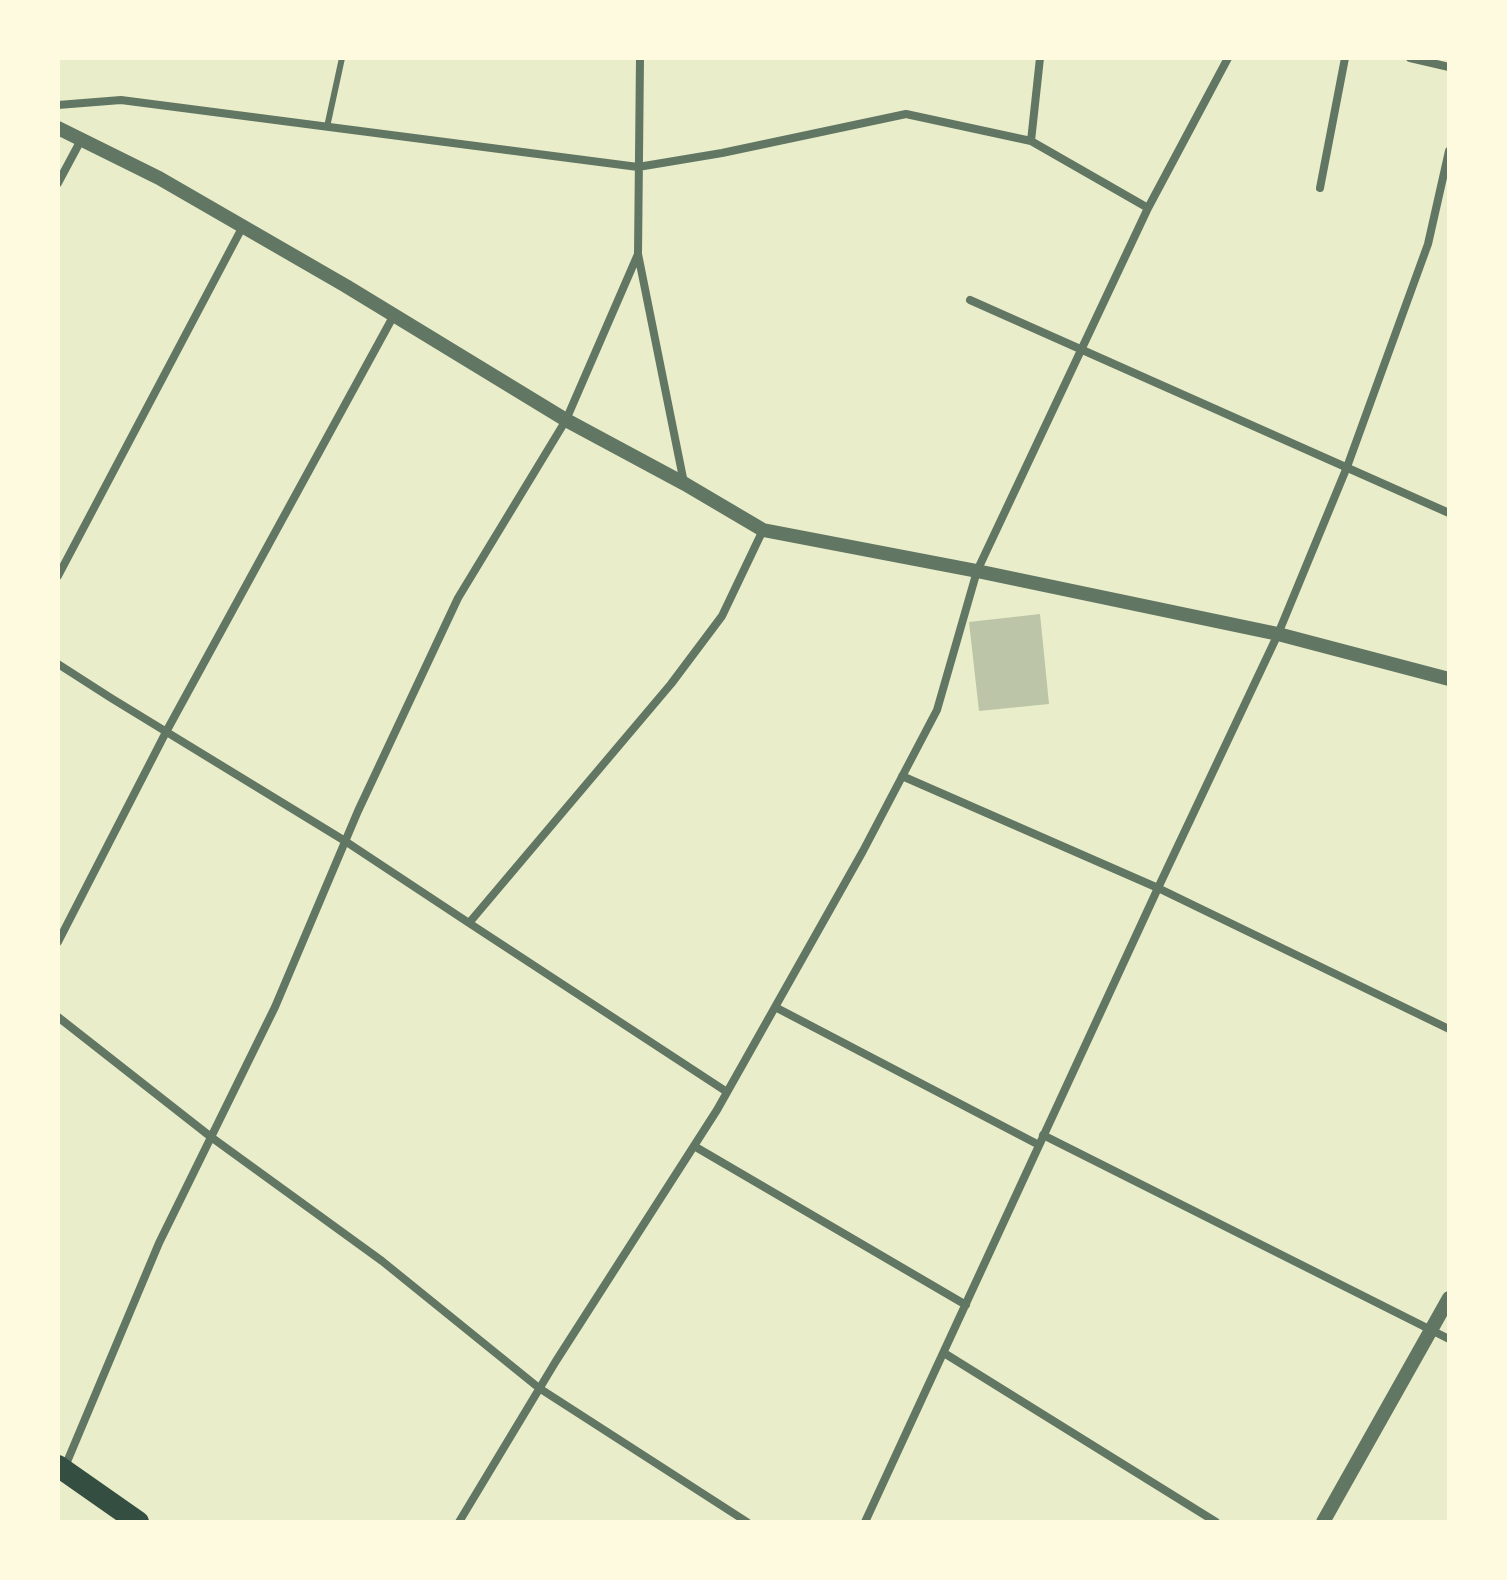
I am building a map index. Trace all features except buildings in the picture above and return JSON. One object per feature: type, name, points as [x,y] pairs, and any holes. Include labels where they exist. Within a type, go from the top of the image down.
[{"type":"highway","points":[[61,1468],[138,1522]]},
{"type":"street","points":[[640,58],[638,254],[685,484]]},
{"type":"street","points":[[1031,141],[1040,58]]},
{"type":"street","points":[[459,1522],[539,1388],[727,1092],[863,851],[937,710],[977,571],[1148,208],[1228,58]]},
{"type":"street","points":[[1320,188],[1345,58]]},
{"type":"street","points":[[1410,58],[1449,67]]},
{"type":"street","points":[[58,105],[121,100],[638,167],[722,153],[906,114],[1031,141],[1148,208]]},
{"type":"street","points":[[58,128],[159,178],[566,420],[763,530],[1278,634],[1449,679]]},
{"type":"street","points":[[58,183],[81,140]]},
{"type":"street","points":[[865,1522],[1278,634],[1347,467],[1428,244],[1449,151]]},
{"type":"street","points":[[58,576],[243,226]]},
{"type":"street","points":[[61,1468],[159,1243],[275,1007],[345,841],[458,598],[566,420],[638,254]]},
{"type":"street","points":[[970,300],[1449,513]]},
{"type":"street","points":[[58,942],[166,732],[394,315]]},
{"type":"street","points":[[469,923],[671,684],[705,639],[722,616],[763,530]]},
{"type":"street","points":[[58,664],[345,841],[727,1092]]},
{"type":"street","points":[[902,776],[1158,888],[1449,1029]]},
{"type":"street","points":[[775,1007],[1039,1145]]},
{"type":"street","points":[[58,1017],[211,1137],[382,1261],[539,1388],[747,1522]]},
{"type":"street","points":[[1043,1135],[1449,1339]]},
{"type":"street","points":[[694,1146],[966,1305]]},
{"type":"street","points":[[1323,1522],[1449,1298]]},
{"type":"street","points":[[944,1353],[1216,1522]]},
{"type":"lane","points":[[327,127],[342,58]]}]
